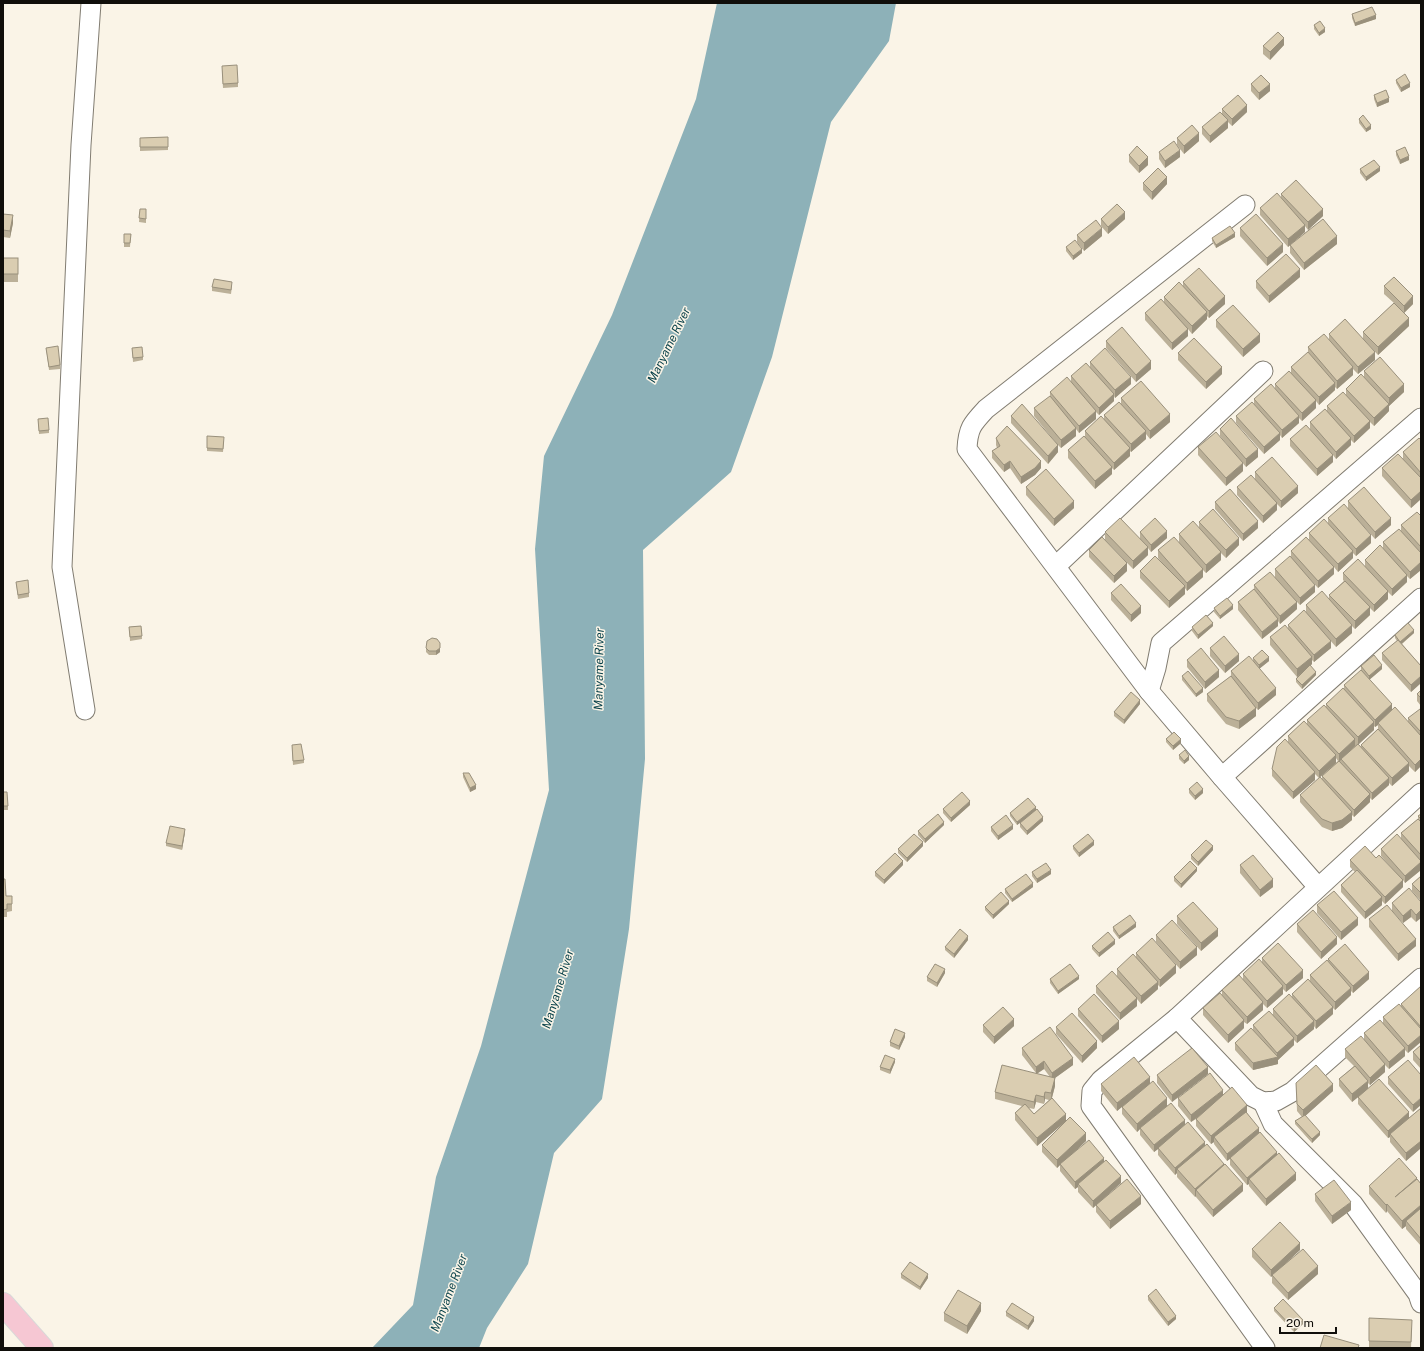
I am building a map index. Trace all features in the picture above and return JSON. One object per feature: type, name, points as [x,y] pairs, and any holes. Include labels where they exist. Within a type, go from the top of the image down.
[{"type":"main road","points":[[3,1304],[42,1348]]},
{"type":"street","points":[[85,710],[62,567],[81,145],[91,3]]},
{"type":"street","points":[[1245,205],[986,409],[976,420],[968,434],[967,449],[1149,691],[1318,887]]},
{"type":"street","points":[[1056,566],[1263,371]]},
{"type":"street","points":[[1149,691],[1156,668],[1161,643],[1421,418]]},
{"type":"street","points":[[1222,777],[1421,598]]},
{"type":"street","points":[[1265,1348],[1091,1106],[1092,1092],[1101,1080],[1177,1018],[1421,793]]},
{"type":"street","points":[[1177,1018],[1251,1096],[1263,1102],[1276,1100],[1292,1092],[1421,978]]},
{"type":"street","points":[[1263,1102],[1273,1124],[1353,1204],[1418,1294],[1421,1303]]},
{"type":"water","name":"Manyame River","points":[[717,3],[896,3],[889,41],[831,122],[772,357],[731,472],[643,550],[645,759],[629,929],[602,1099],[554,1153],[528,1264],[487,1328],[479,1348],[372,1348],[413,1305],[436,1177],[481,1046],[549,790],[535,549],[544,456],[612,315],[696,99]]},
{"type":"building","points":[[1372,7],[1376,15],[1355,23],[1352,14]]},
{"type":"building","points":[[1320,21],[1325,28],[1319,33],[1314,25]]},
{"type":"building","points":[[1278,32],[1284,38],[1270,52],[1263,46]]},
{"type":"building","points":[[237,65],[238,83],[223,84],[222,66]]},
{"type":"building","points":[[1405,74],[1410,83],[1401,88],[1396,80]]},
{"type":"building","points":[[1261,75],[1270,84],[1259,93],[1251,84]]},
{"type":"building","points":[[1386,90],[1389,98],[1377,103],[1374,95]]},
{"type":"building","points":[[1238,95],[1247,105],[1232,119],[1222,109]]},
{"type":"building","points":[[1220,112],[1228,120],[1210,136],[1202,127]]},
{"type":"building","points":[[1363,115],[1371,125],[1366,129],[1359,119]]},
{"type":"building","points":[[1192,125],[1199,133],[1184,146],[1177,138]]},
{"type":"building","points":[[168,137],[168,147],[140,147],[140,138]]},
{"type":"building","points":[[1174,141],[1180,150],[1165,161],[1159,152]]},
{"type":"building","points":[[1137,146],[1148,157],[1139,166],[1129,155]]},
{"type":"building","points":[[1405,147],[1409,156],[1400,160],[1396,151]]},
{"type":"building","points":[[1374,160],[1380,167],[1366,177],[1360,169]]},
{"type":"building","points":[[1158,168],[1167,177],[1152,192],[1143,183]]},
{"type":"building","points":[[1296,180],[1323,209],[1308,222],[1281,194]]},
{"type":"building","points":[[1277,193],[1305,225],[1288,239],[1260,208]]},
{"type":"building","points":[[1117,204],[1125,212],[1108,227],[1101,219]]},
{"type":"building","points":[[140,209],[146,209],[146,219],[139,218]]},
{"type":"building","points":[[3,214],[13,215],[10,231],[3,230]]},
{"type":"building","points":[[1256,214],[1283,244],[1267,258],[1240,228]]},
{"type":"building","points":[[1323,219],[1337,236],[1304,263],[1290,245]]},
{"type":"building","points":[[1096,220],[1102,228],[1084,243],[1077,235]]},
{"type":"building","points":[[1230,226],[1235,233],[1216,245],[1212,238]]},
{"type":"building","points":[[124,234],[131,234],[130,243],[124,243]]},
{"type":"building","points":[[1075,240],[1082,249],[1073,256],[1066,247]]},
{"type":"building","points":[[1286,254],[1300,269],[1269,296],[1256,281]]},
{"type":"building","points":[[3,258],[18,258],[18,274],[3,274]]},
{"type":"building","points":[[1199,268],[1225,296],[1209,311],[1183,282]]},
{"type":"building","points":[[1394,277],[1413,296],[1404,306],[1384,286]]},
{"type":"building","points":[[214,279],[232,282],[231,290],[212,287]]},
{"type":"building","points":[[1179,282],[1207,312],[1192,326],[1164,297]]},
{"type":"building","points":[[1161,299],[1188,329],[1172,343],[1145,313]]},
{"type":"building","points":[[1394,303],[1409,318],[1378,347],[1363,332]]},
{"type":"building","points":[[1233,305],[1260,334],[1243,349],[1216,320]]},
{"type":"building","points":[[1345,319],[1375,352],[1358,367],[1329,334]]},
{"type":"building","points":[[1122,327],[1151,361],[1136,375],[1106,341]]},
{"type":"building","points":[[1324,334],[1353,367],[1337,381],[1308,347]]},
{"type":"building","points":[[1194,338],[1222,367],[1206,382],[1178,353]]},
{"type":"building","points":[[58,346],[60,365],[49,367],[46,348]]},
{"type":"building","points":[[142,347],[143,357],[133,358],[132,348]]},
{"type":"building","points":[[1105,348],[1131,377],[1115,390],[1090,362]]},
{"type":"building","points":[[1308,352],[1335,383],[1319,397],[1291,367]]},
{"type":"building","points":[[1380,357],[1404,384],[1389,398],[1364,371]]},
{"type":"building","points":[[1086,363],[1114,394],[1099,408],[1071,376]]},
{"type":"building","points":[[1289,371],[1316,400],[1302,413],[1275,384]]},
{"type":"building","points":[[1361,374],[1389,404],[1374,418],[1346,389]]},
{"type":"building","points":[[1067,377],[1096,411],[1079,426],[1050,392]]},
{"type":"building","points":[[1141,381],[1170,414],[1150,431],[1121,398]]},
{"type":"building","points":[[1271,384],[1299,416],[1282,430],[1254,399]]},
{"type":"building","points":[[1343,392],[1370,421],[1354,436],[1327,406]]},
{"type":"building","points":[[1050,396],[1076,428],[1061,440],[1034,408]]},
{"type":"building","points":[[1119,402],[1146,431],[1131,444],[1104,415]]},
{"type":"building","points":[[1252,402],[1280,433],[1264,447],[1236,416]]},
{"type":"building","points":[[1022,404],[1058,445],[1048,456],[1011,416]]},
{"type":"building","points":[[1325,409],[1351,438],[1336,452],[1310,422]]},
{"type":"building","points":[[1101,416],[1130,448],[1114,463],[1085,431]]},
{"type":"building","points":[[48,418],[49,430],[39,431],[38,419]]},
{"type":"building","points":[[1231,418],[1258,449],[1246,459],[1220,429]]},
{"type":"building","points":[[1306,425],[1333,455],[1317,469],[1290,439]]},
{"type":"building","points":[[1007,426],[1041,461],[1035,468],[1021,477],[1010,461],[1004,465],[992,451],[1000,446],[996,438]]},
{"type":"building","points":[[1216,432],[1243,463],[1226,478],[1198,447]]},
{"type":"building","points":[[207,436],[224,437],[223,449],[207,448]]},
{"type":"building","points":[[1084,436],[1112,467],[1095,481],[1068,450]]},
{"type":"building","points":[[1419,438],[1421,440],[1421,473],[1403,452]]},
{"type":"building","points":[[1398,454],[1421,478],[1421,491],[1411,500],[1382,468]]},
{"type":"building","points":[[1272,457],[1298,486],[1281,501],[1255,472]]},
{"type":"building","points":[[1046,469],[1074,501],[1054,519],[1026,487]]},
{"type":"building","points":[[1251,475],[1277,503],[1263,516],[1237,487]]},
{"type":"building","points":[[1364,487],[1391,518],[1375,532],[1348,501]]},
{"type":"building","points":[[1230,489],[1258,521],[1243,534],[1215,502]]},
{"type":"building","points":[[1344,504],[1371,535],[1356,549],[1328,518]]},
{"type":"building","points":[[1213,509],[1239,538],[1226,550],[1199,522]]},
{"type":"building","points":[[1417,512],[1421,516],[1421,547],[1401,525]]},
{"type":"building","points":[[1120,518],[1148,547],[1133,561],[1105,532]]},
{"type":"building","points":[[1155,518],[1167,531],[1151,545],[1140,532]]},
{"type":"building","points":[[1324,519],[1353,551],[1338,564],[1309,533]]},
{"type":"building","points":[[1193,521],[1221,552],[1206,565],[1179,534]]},
{"type":"building","points":[[1399,529],[1421,553],[1421,562],[1410,572],[1383,542]]},
{"type":"building","points":[[1102,537],[1127,563],[1114,576],[1089,550]]},
{"type":"building","points":[[1174,537],[1203,569],[1187,583],[1158,550]]},
{"type":"building","points":[[1306,537],[1334,567],[1318,581],[1291,551]]},
{"type":"building","points":[[1380,545],[1407,575],[1392,589],[1365,560]]},
{"type":"building","points":[[1155,556],[1185,586],[1169,601],[1140,571]]},
{"type":"building","points":[[1290,556],[1315,585],[1300,598],[1275,569]]},
{"type":"building","points":[[1358,559],[1388,591],[1374,605],[1343,573]]},
{"type":"building","points":[[1270,572],[1297,602],[1280,616],[1254,585]]},
{"type":"building","points":[[28,580],[29,593],[18,595],[16,582]]},
{"type":"building","points":[[1345,581],[1370,607],[1355,621],[1329,595]]},
{"type":"building","points":[[1121,584],[1141,606],[1131,615],[1111,593]]},
{"type":"building","points":[[1254,589],[1278,619],[1262,632],[1238,602]]},
{"type":"building","points":[[1322,591],[1352,625],[1336,639],[1306,605]]},
{"type":"building","points":[[1227,598],[1233,605],[1220,616],[1214,608]]},
{"type":"building","points":[[1304,610],[1331,641],[1314,655],[1288,625]]},
{"type":"building","points":[[1206,615],[1213,623],[1198,635],[1192,627]]},
{"type":"building","points":[[1408,623],[1414,630],[1400,642],[1395,635]]},
{"type":"building","points":[[1285,625],[1312,657],[1297,669],[1270,637]]},
{"type":"building","points":[[141,626],[142,636],[130,637],[129,627]]},
{"type":"building","points":[[1224,636],[1239,654],[1225,666],[1210,648]]},
{"type":"building","points":[[432,638],[437,639],[440,643],[440,648],[436,651],[429,651],[426,648],[427,641]]},
{"type":"building","points":[[1398,640],[1421,666],[1421,676],[1411,685],[1382,653]]},
{"type":"building","points":[[1201,648],[1219,670],[1205,682],[1187,660]]},
{"type":"building","points":[[1262,650],[1269,657],[1259,665],[1253,658]]},
{"type":"building","points":[[1374,655],[1382,665],[1369,676],[1361,666]]},
{"type":"building","points":[[1249,656],[1276,688],[1258,703],[1231,671]]},
{"type":"building","points":[[1310,665],[1316,672],[1302,685],[1296,679]]},
{"type":"building","points":[[1361,670],[1392,704],[1375,720],[1344,685]]},
{"type":"building","points":[[1188,671],[1203,688],[1196,694],[1182,676]]},
{"type":"building","points":[[1231,676],[1256,708],[1239,721],[1226,717],[1207,694]]},
{"type":"building","points":[[1343,688],[1374,722],[1358,737],[1326,704]]},
{"type":"building","points":[[1421,690],[1421,698],[1417,694]]},
{"type":"building","points":[[1131,692],[1140,700],[1124,720],[1114,712]]},
{"type":"building","points":[[1324,705],[1355,739],[1339,754],[1307,720]]},
{"type":"building","points":[[1395,707],[1421,736],[1421,759],[1415,765],[1378,723]]},
{"type":"building","points":[[1420,709],[1421,710],[1421,732],[1408,718]]},
{"type":"building","points":[[1304,721],[1336,755],[1319,771],[1288,736]]},
{"type":"building","points":[[1378,729],[1409,763],[1392,778],[1361,745]]},
{"type":"building","points":[[1174,732],[1181,739],[1173,746],[1166,739]]},
{"type":"building","points":[[1285,739],[1315,772],[1293,792],[1272,769],[1277,747]]},
{"type":"building","points":[[301,744],[304,760],[293,761],[292,745]]},
{"type":"building","points":[[1358,744],[1389,778],[1372,793],[1341,759]]},
{"type":"building","points":[[1185,750],[1189,756],[1184,761],[1179,755]]},
{"type":"building","points":[[1339,761],[1370,794],[1354,810],[1322,776]]},
{"type":"building","points":[[463,773],[469,773],[476,785],[470,788]]},
{"type":"building","points":[[1320,777],[1352,812],[1342,820],[1332,823],[1322,819],[1300,795]]},
{"type":"building","points":[[1197,782],[1203,789],[1195,796],[1189,789]]},
{"type":"building","points":[[3,792],[7,792],[8,806],[3,806]]},
{"type":"building","points":[[962,792],[970,801],[951,818],[943,809]]},
{"type":"building","points":[[1028,798],[1036,807],[1017,822],[1010,813]]},
{"type":"building","points":[[1037,809],[1043,817],[1027,831],[1020,823]]},
{"type":"building","points":[[938,814],[944,822],[925,839],[918,831]]},
{"type":"building","points":[[1006,815],[1013,825],[998,836],[991,827]]},
{"type":"building","points":[[1418,819],[1421,822],[1421,855],[1401,833]]},
{"type":"building","points":[[170,826],[185,829],[182,846],[166,843]]},
{"type":"building","points":[[914,834],[923,842],[907,858],[898,849]]},
{"type":"building","points":[[1088,834],[1094,841],[1079,853],[1073,846]]},
{"type":"building","points":[[1397,834],[1421,861],[1405,876],[1381,849]]},
{"type":"building","points":[[1206,840],[1213,846],[1198,862],[1191,855]]},
{"type":"building","points":[[1365,846],[1376,858],[1379,855],[1403,880],[1385,897],[1350,860]]},
{"type":"building","points":[[895,853],[903,861],[884,880],[875,872]]},
{"type":"building","points":[[1253,855],[1273,879],[1260,890],[1240,865]]},
{"type":"building","points":[[1190,861],[1197,868],[1181,884],[1174,877]]},
{"type":"building","points":[[1046,863],[1051,870],[1037,879],[1032,872]]},
{"type":"building","points":[[1357,870],[1382,897],[1365,912],[1341,885]]},
{"type":"building","points":[[1026,874],[1033,883],[1012,899],[1005,889]]},
{"type":"building","points":[[1421,876],[1421,893],[1412,884]]},
{"type":"building","points":[[3,879],[5,879],[6,896],[12,896],[12,904],[7,904],[7,909],[3,910]]},
{"type":"building","points":[[1409,888],[1421,902],[1421,910],[1416,915],[1411,909],[1403,916],[1392,903]]},
{"type":"building","points":[[1334,891],[1358,918],[1341,932],[1317,905]]},
{"type":"building","points":[[1001,892],[1009,901],[993,915],[985,907]]},
{"type":"building","points":[[1193,902],[1218,929],[1201,943],[1177,916]]},
{"type":"building","points":[[1387,905],[1416,939],[1398,954],[1369,919]]},
{"type":"building","points":[[1313,910],[1337,937],[1321,952],[1297,924]]},
{"type":"building","points":[[1130,915],[1136,923],[1119,936],[1113,927]]},
{"type":"building","points":[[1172,920],[1197,947],[1180,962],[1156,935]]},
{"type":"building","points":[[960,929],[968,936],[954,954],[945,947]]},
{"type":"building","points":[[1108,932],[1115,940],[1099,953],[1092,946]]},
{"type":"building","points":[[1152,938],[1176,965],[1160,980],[1136,953]]},
{"type":"building","points":[[1278,943],[1303,970],[1286,985],[1262,958]]},
{"type":"building","points":[[1345,944],[1369,972],[1353,986],[1328,959]]},
{"type":"building","points":[[1133,954],[1158,982],[1141,996],[1117,969]]},
{"type":"building","points":[[1259,959],[1283,986],[1267,1001],[1243,974]]},
{"type":"building","points":[[1327,960],[1351,988],[1335,1002],[1310,975]]},
{"type":"building","points":[[935,964],[945,969],[937,983],[927,977]]},
{"type":"building","points":[[1070,964],[1079,976],[1058,991],[1050,979]]},
{"type":"building","points":[[1112,971],[1137,998],[1120,1013],[1096,986]]},
{"type":"building","points":[[1239,975],[1263,1002],[1247,1017],[1222,990]]},
{"type":"building","points":[[1308,979],[1333,1007],[1316,1021],[1292,994]]},
{"type":"building","points":[[1421,986],[1421,1027],[1401,1004]]},
{"type":"building","points":[[1220,993],[1244,1020],[1228,1035],[1203,1008]]},
{"type":"building","points":[[1094,994],[1119,1021],[1102,1036],[1078,1009]]},
{"type":"building","points":[[1289,994],[1314,1021],[1297,1036],[1273,1009]]},
{"type":"building","points":[[1399,1004],[1421,1029],[1421,1035],[1408,1046],[1383,1017]]},
{"type":"building","points":[[1003,1007],[1014,1019],[994,1037],[983,1025]]},
{"type":"building","points":[[1269,1011],[1294,1038],[1277,1053],[1253,1025]]},
{"type":"building","points":[[1072,1013],[1097,1041],[1082,1056],[1056,1027]]},
{"type":"building","points":[[1380,1020],[1405,1048],[1389,1062],[1364,1033]]},
{"type":"building","points":[[1050,1027],[1073,1058],[1052,1073],[1044,1061],[1036,1067],[1022,1048]]},
{"type":"building","points":[[1251,1028],[1278,1057],[1253,1063],[1235,1043]]},
{"type":"building","points":[[895,1029],[905,1033],[899,1046],[890,1042]]},
{"type":"building","points":[[1361,1036],[1385,1064],[1370,1078],[1345,1049]]},
{"type":"building","points":[[1421,1045],[1421,1061],[1413,1052]]},
{"type":"building","points":[[1192,1048],[1208,1067],[1172,1095],[1157,1075]]},
{"type":"building","points":[[885,1055],[895,1059],[890,1070],[880,1067]]},
{"type":"building","points":[[1134,1057],[1150,1077],[1117,1103],[1101,1084]]},
{"type":"building","points":[[1408,1060],[1421,1075],[1421,1098],[1413,1105],[1388,1077]]},
{"type":"building","points":[[1002,1065],[1055,1078],[1051,1093],[1045,1092],[1044,1097],[1036,1095],[1034,1102],[995,1092]]},
{"type":"building","points":[[1316,1065],[1333,1084],[1303,1110],[1297,1104],[1296,1083]]},
{"type":"building","points":[[1355,1066],[1368,1081],[1352,1094],[1339,1079]]},
{"type":"building","points":[[1210,1073],[1223,1090],[1191,1115],[1178,1098]]},
{"type":"building","points":[[1379,1079],[1409,1112],[1388,1131],[1358,1097]]},
{"type":"building","points":[[1153,1081],[1167,1098],[1137,1124],[1122,1107]]},
{"type":"building","points":[[1232,1087],[1247,1105],[1211,1136],[1196,1119]]},
{"type":"building","points":[[1052,1098],[1066,1114],[1037,1138],[1015,1113],[1025,1104],[1034,1114]]},
{"type":"building","points":[[1171,1103],[1185,1120],[1154,1145],[1140,1128]]},
{"type":"building","points":[[1421,1108],[1421,1141],[1406,1153],[1390,1134]]},
{"type":"building","points":[[1246,1112],[1259,1128],[1227,1154],[1214,1137]]},
{"type":"building","points":[[1305,1115],[1320,1132],[1312,1139],[1295,1121]]},
{"type":"building","points":[[1070,1117],[1086,1133],[1057,1160],[1042,1145]]},
{"type":"building","points":[[1188,1122],[1205,1142],[1175,1168],[1158,1148]]},
{"type":"building","points":[[1260,1132],[1277,1152],[1247,1178],[1230,1158]]},
{"type":"building","points":[[1089,1140],[1104,1158],[1075,1182],[1060,1164]]},
{"type":"building","points":[[1207,1144],[1224,1164],[1195,1189],[1177,1169]]},
{"type":"building","points":[[1279,1153],[1296,1173],[1266,1199],[1249,1179]]},
{"type":"building","points":[[1399,1158],[1417,1178],[1395,1197],[1417,1179],[1421,1184],[1421,1205],[1402,1221],[1369,1186]]},
{"type":"building","points":[[1106,1160],[1121,1176],[1093,1201],[1078,1184]]},
{"type":"building","points":[[1225,1164],[1243,1184],[1213,1210],[1196,1190]]},
{"type":"building","points":[[1127,1179],[1141,1196],[1110,1221],[1096,1205]]},
{"type":"building","points":[[1334,1180],[1351,1202],[1332,1216],[1315,1194]]},
{"type":"building","points":[[1421,1208],[1421,1239],[1406,1221]]},
{"type":"building","points":[[1280,1222],[1300,1243],[1271,1270],[1252,1249]]},
{"type":"building","points":[[1303,1249],[1318,1266],[1288,1293],[1272,1275]]},
{"type":"building","points":[[910,1262],[928,1274],[920,1287],[901,1274]]},
{"type":"building","points":[[1156,1289],[1176,1316],[1168,1322],[1148,1296]]},
{"type":"building","points":[[958,1290],[981,1303],[967,1326],[944,1313]]},
{"type":"building","points":[[1283,1299],[1303,1320],[1294,1329],[1274,1308]]},
{"type":"building","points":[[1012,1303],[1034,1317],[1028,1326],[1006,1312]]},
{"type":"building","points":[[1369,1318],[1412,1320],[1411,1342],[1369,1341]]},
{"type":"building","points":[[1324,1335],[1359,1345],[1358,1348],[1320,1348]]}]
